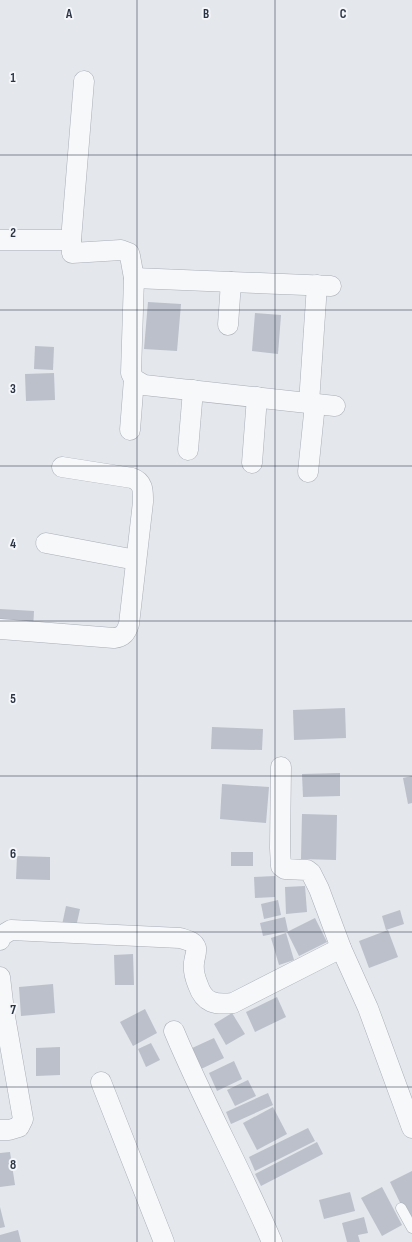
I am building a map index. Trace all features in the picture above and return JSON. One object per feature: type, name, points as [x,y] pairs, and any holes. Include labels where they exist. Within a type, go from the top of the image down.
[{"type":"street","points":[[84,81],[71,240],[72,253],[121,250],[129,253],[130,256],[134,278],[132,373],[134,379],[130,430]]},
{"type":"street","points":[[0,240],[71,240]]},
{"type":"street","points":[[134,278],[324,286],[312,403],[308,472]]},
{"type":"street","points":[[228,325],[231,282]]},
{"type":"street","points":[[134,379],[144,385],[335,406]]},
{"type":"street","points":[[188,450],[193,390]]},
{"type":"street","points":[[252,463],[257,397]]},
{"type":"street","points":[[0,629],[114,638],[120,637],[126,631],[129,624],[143,502],[143,490],[140,484],[132,478],[62,468]]},
{"type":"street","points":[[46,543],[136,560]]},
{"type":"street","points":[[281,767],[281,866],[285,869],[306,870],[311,873],[319,889],[340,948],[368,1008],[412,1128]]},
{"type":"street","points":[[0,940],[1,936],[11,930],[180,938],[188,940],[193,943],[196,948],[194,964],[195,977],[201,994],[212,1002],[222,1004],[232,1003],[340,948]]},
{"type":"street","points":[[0,977],[7,1067],[23,1119],[19,1127],[9,1130],[0,1130]]},
{"type":"street","points":[[174,1031],[192,1074],[255,1201],[272,1242]]},
{"type":"street","points":[[101,1082],[164,1242]]},
{"type":"lane","points":[[401,1208],[412,1228]]},
{"type":"building","points":[[148,302],[181,304],[177,351],[144,349]]},
{"type":"building","points":[[255,313],[281,315],[278,354],[252,351]]},
{"type":"building","points":[[35,346],[54,347],[53,370],[34,369]]},
{"type":"building","points":[[54,373],[55,400],[26,401],[25,374]]},
{"type":"building","points":[[0,609],[34,611],[33,630],[0,627]]},
{"type":"building","points":[[345,708],[346,738],[294,740],[293,710]]},
{"type":"building","points":[[212,727],[263,729],[262,750],[211,749]]},
{"type":"building","points":[[340,773],[340,796],[303,797],[302,774]]},
{"type":"building","points":[[412,776],[412,803],[408,804],[403,778]]},
{"type":"building","points":[[222,784],[269,787],[266,823],[220,819]]},
{"type":"building","points":[[302,814],[337,815],[336,860],[301,859]]},
{"type":"building","points":[[231,852],[253,852],[253,866],[231,866]]},
{"type":"building","points":[[17,856],[50,857],[50,880],[16,879]]},
{"type":"building","points":[[275,876],[275,897],[255,898],[254,877]]},
{"type":"building","points":[[305,886],[307,912],[286,914],[285,887]]},
{"type":"building","points":[[278,900],[281,915],[264,919],[261,904]]},
{"type":"building","points":[[66,906],[80,909],[76,927],[62,925]]},
{"type":"building","points":[[400,910],[404,924],[386,930],[382,916]]},
{"type":"building","points":[[285,917],[288,931],[263,936],[260,923]]},
{"type":"building","points":[[315,918],[327,942],[299,956],[287,932]]},
{"type":"building","points":[[388,930],[398,957],[369,968],[359,941]]},
{"type":"building","points":[[286,933],[294,960],[279,965],[271,938]]},
{"type":"building","points":[[133,954],[134,985],[115,985],[114,955]]},
{"type":"building","points":[[53,984],[55,1013],[21,1016],[19,987]]},
{"type":"building","points":[[277,997],[286,1017],[255,1032],[246,1012]]},
{"type":"building","points":[[145,1009],[157,1033],[133,1046],[120,1022]]},
{"type":"building","points":[[232,1013],[245,1034],[226,1045],[214,1024]]},
{"type":"building","points":[[214,1038],[224,1058],[199,1070],[190,1049]]},
{"type":"building","points":[[151,1043],[160,1060],[146,1067],[138,1049]]},
{"type":"building","points":[[60,1047],[60,1075],[36,1076],[36,1048]]},
{"type":"building","points":[[234,1061],[242,1079],[217,1091],[209,1073]]},
{"type":"building","points":[[248,1080],[256,1096],[235,1106],[227,1090]]},
{"type":"building","points":[[268,1093],[273,1105],[231,1124],[226,1112]]},
{"type":"building","points":[[273,1107],[287,1134],[257,1150],[243,1123]]},
{"type":"building","points":[[308,1128],[315,1141],[255,1171],[249,1157]]},
{"type":"building","points":[[317,1142],[323,1154],[261,1186],[255,1174]]},
{"type":"building","points":[[10,1152],[15,1185],[0,1187],[0,1153]]},
{"type":"building","points":[[412,1171],[412,1227],[390,1182]]},
{"type":"building","points":[[382,1187],[402,1225],[382,1236],[361,1198]]},
{"type":"building","points":[[350,1192],[355,1211],[324,1219],[319,1200]]},
{"type":"building","points":[[0,1207],[5,1227],[0,1228]]},
{"type":"building","points":[[364,1217],[368,1233],[358,1235],[360,1242],[347,1242],[342,1223]]},
{"type":"building","points":[[18,1230],[21,1242],[0,1242],[0,1235]]}]
